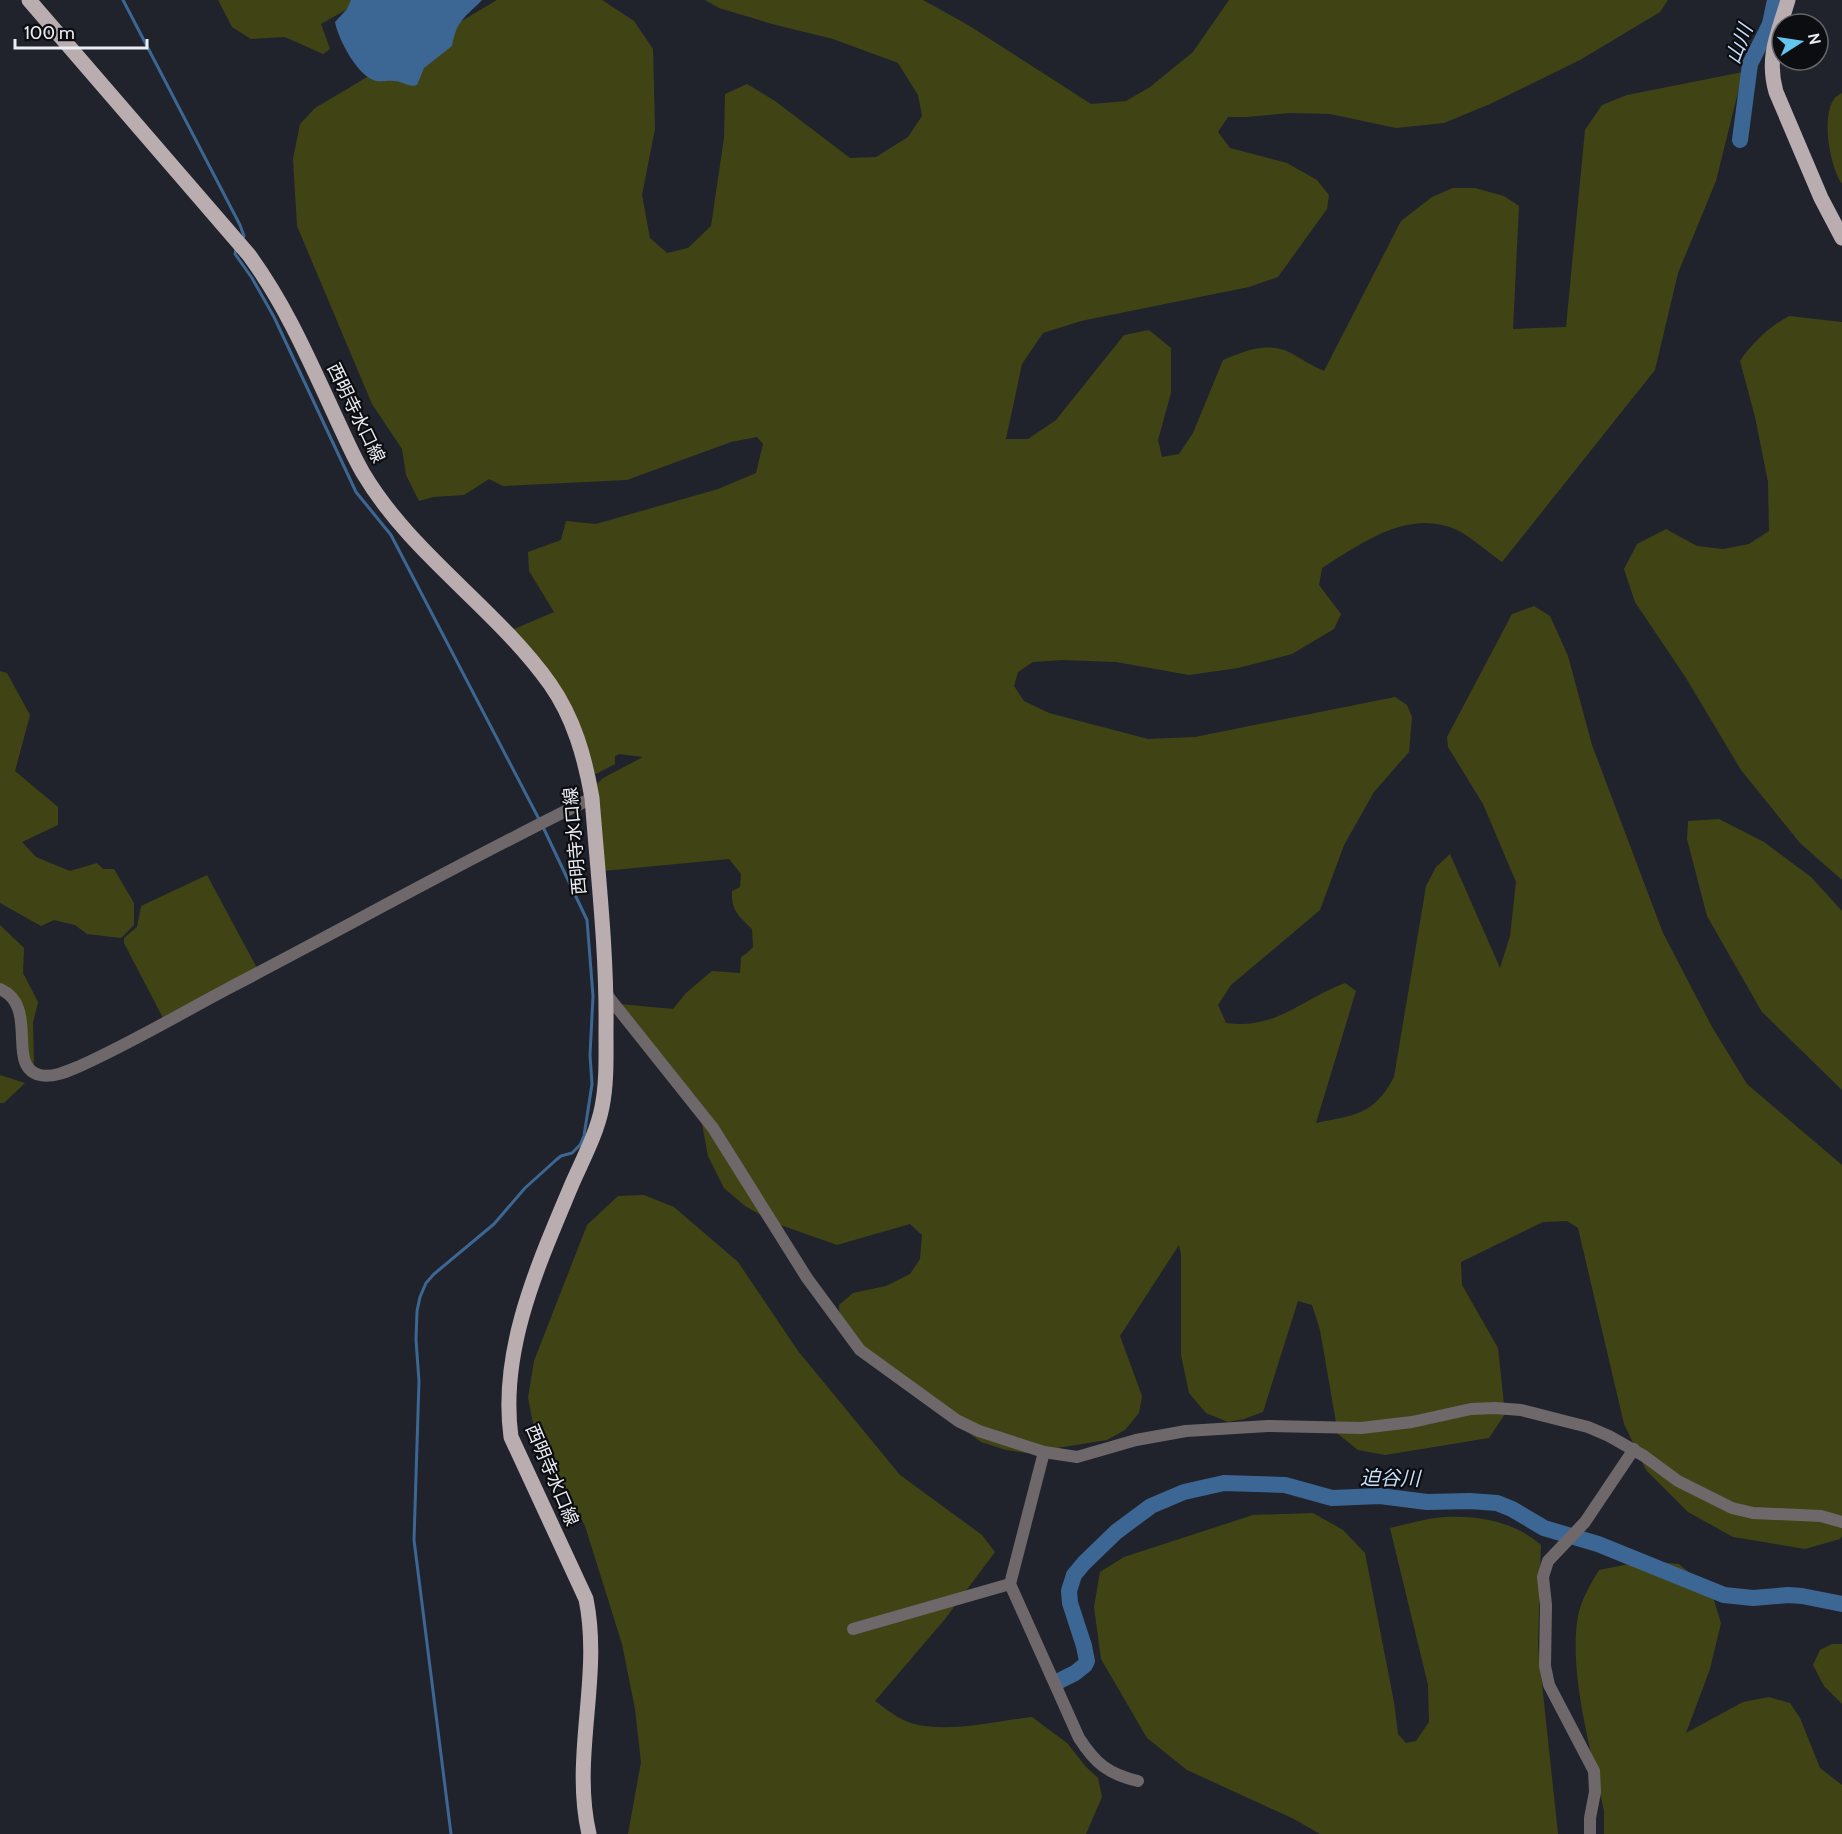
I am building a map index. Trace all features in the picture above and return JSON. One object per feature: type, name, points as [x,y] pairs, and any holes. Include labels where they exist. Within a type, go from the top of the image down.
[{"type":"main road","name":"西明寺水口線","points":[[29,0],[249,255],[271,285],[293,326],[362,472],[394,518],[522,650],[550,684],[566,711],[578,739],[592,798],[607,995],[606,1082],[601,1110],[540,1261],[517,1334],[509,1381],[507,1411],[511,1437],[586,1599],[591,1621],[592,1657],[585,1726],[583,1796],[589,1834]]},
{"type":"main road","points":[[1788,0],[1771,58],[1772,76],[1776,92],[1816,187],[1842,238]]},
{"type":"street","points":[[0,989],[15,1000],[22,1017],[25,1065],[31,1072],[42,1076],[58,1074],[80,1066],[153,1029],[592,798]]},
{"type":"street","points":[[607,995],[713,1128],[801,1269],[860,1350],[958,1421],[979,1431],[1044,1452],[1077,1457],[1136,1440],[1186,1431],[1268,1426],[1361,1428],[1412,1422],[1471,1409],[1521,1410],[1588,1427],[1634,1449],[1677,1481],[1732,1508],[1753,1513],[1821,1516],[1842,1522]]},
{"type":"street","points":[[1590,1834],[1590,1818],[1595,1792],[1594,1771],[1549,1685],[1545,1666],[1543,1577],[1548,1561],[1585,1522],[1634,1449]]},
{"type":"street","points":[[1044,1452],[1010,1584],[1078,1737],[1091,1758],[1124,1778],[1138,1781]]},
{"type":"street","points":[[853,1629],[1010,1584]]},
{"type":"green space","points":[[218,0],[363,0],[321,24],[330,49],[323,54],[285,37],[251,39],[232,27]]},
{"type":"green space","points":[[497,0],[602,0],[634,21],[653,49],[655,129],[642,195],[650,238],[667,253],[688,248],[711,226],[724,138],[725,94],[747,84],[775,101],[850,158],[876,157],[908,137],[922,116],[918,95],[898,63],[833,39],[719,8],[705,0],[923,0],[968,25],[1091,104],[1126,101],[1150,87],[1193,52],[1229,0],[1668,0],[1660,12],[1580,60],[1490,104],[1444,123],[1396,128],[1330,114],[1290,113],[1228,117],[1218,132],[1230,148],[1287,163],[1317,180],[1329,195],[1327,209],[1278,277],[1249,287],[1081,321],[1043,333],[1022,364],[1006,439],[1028,439],[1056,420],[1124,335],[1149,330],[1171,348],[1171,393],[1158,440],[1162,457],[1179,454],[1193,433],[1223,360],[1248,351],[1274,348],[1283,349],[1324,371],[1401,221],[1432,197],[1453,188],[1475,188],[1504,196],[1519,206],[1513,329],[1566,327],[1585,130],[1602,105],[1627,95],[1743,72],[1716,181],[1678,273],[1655,370],[1502,562],[1457,530],[1439,524],[1421,523],[1404,526],[1370,539],[1322,568],[1319,585],[1341,614],[1334,629],[1292,654],[1238,668],[1189,675],[1116,662],[1062,660],[1033,662],[1018,672],[1014,686],[1024,701],[1049,713],[1148,739],[1195,737],[1395,697],[1407,705],[1412,717],[1409,752],[1374,792],[1344,845],[1320,910],[1231,985],[1218,1005],[1226,1023],[1244,1024],[1274,1018],[1345,983],[1356,991],[1316,1123],[1353,1115],[1371,1106],[1387,1090],[1394,1077],[1426,886],[1436,867],[1450,854],[1500,968],[1510,936],[1516,882],[1483,804],[1448,747],[1447,737],[1512,614],[1534,606],[1550,616],[1568,656],[1592,745],[1663,933],[1712,1027],[1747,1084],[1842,1165],[1842,1536],[1840,1539],[1805,1549],[1733,1537],[1688,1512],[1646,1470],[1624,1424],[1578,1228],[1567,1221],[1543,1222],[1461,1262],[1462,1285],[1498,1348],[1505,1414],[1489,1438],[1385,1455],[1358,1450],[1338,1434],[1320,1330],[1312,1305],[1298,1301],[1263,1412],[1228,1422],[1206,1413],[1189,1393],[1181,1355],[1181,1254],[1179,1245],[1120,1336],[1142,1396],[1139,1413],[1125,1430],[1107,1440],[1026,1453],[1006,1450],[981,1442],[925,1401],[840,1329],[839,1305],[853,1293],[886,1286],[910,1274],[920,1259],[922,1235],[910,1224],[837,1245],[775,1223],[745,1206],[724,1188],[708,1156],[699,1108],[619,1004],[673,1009],[686,993],[712,971],[740,973],[741,957],[753,947],[752,929],[737,913],[733,904],[732,891],[740,887],[741,874],[729,859],[603,871],[595,786],[603,778],[643,757],[619,754],[615,756],[615,764],[596,774],[592,772],[587,749],[512,630],[554,612],[529,571],[528,552],[561,540],[566,521],[596,524],[718,489],[756,473],[763,444],[757,437],[731,442],[627,480],[503,486],[489,479],[464,495],[433,497],[419,501],[406,475],[402,449],[372,404],[297,226],[293,159],[300,124],[315,108]]},
{"type":"green space","points":[[1842,93],[1842,184],[1831,154],[1828,117],[1835,98]]},
{"type":"green space","points":[[1789,316],[1842,322],[1842,880],[1800,843],[1741,770],[1686,678],[1635,602],[1624,569],[1637,544],[1666,529],[1697,546],[1723,549],[1749,544],[1769,531],[1768,482],[1755,417],[1740,361],[1762,336]]},
{"type":"green space","points":[[0,671],[7,673],[30,715],[15,771],[58,807],[58,825],[22,842],[36,857],[70,871],[97,863],[103,869],[114,869],[134,903],[134,925],[121,938],[87,934],[75,925],[54,920],[41,926],[0,903]]},
{"type":"green space","points":[[1719,819],[1764,842],[1811,877],[1842,911],[1842,1090],[1762,1012],[1707,916],[1687,839],[1688,821]]},
{"type":"green space","points":[[207,875],[258,970],[163,1018],[124,943],[124,938],[137,927],[141,906]]},
{"type":"green space","points":[[0,925],[24,948],[23,973],[38,1002],[33,1023],[34,1067],[30,1064],[24,1012],[0,991]]},
{"type":"green space","points":[[0,1075],[25,1083],[4,1103],[0,1103]]},
{"type":"green space","points":[[644,1195],[674,1207],[738,1262],[798,1351],[900,1475],[982,1535],[995,1552],[945,1619],[875,1701],[901,1719],[925,1726],[955,1727],[1032,1717],[1067,1743],[1098,1778],[1102,1797],[1086,1834],[628,1834],[641,1762],[635,1709],[622,1644],[585,1526],[535,1433],[528,1398],[534,1361],[587,1225],[618,1196]]},
{"type":"green space","points":[[1313,1513],[1343,1530],[1365,1553],[1394,1702],[1398,1734],[1406,1743],[1416,1741],[1429,1722],[1428,1685],[1390,1528],[1438,1518],[1471,1517],[1508,1526],[1531,1537],[1541,1545],[1538,1646],[1558,1834],[1320,1834],[1294,1819],[1187,1770],[1147,1738],[1101,1659],[1094,1607],[1100,1572],[1124,1557],[1253,1515]]},
{"type":"green space","points":[[1645,1561],[1679,1564],[1711,1591],[1721,1623],[1710,1669],[1686,1733],[1743,1702],[1769,1697],[1790,1703],[1800,1718],[1820,1768],[1842,1785],[1842,1834],[1604,1834],[1604,1811],[1583,1713],[1576,1662],[1578,1616],[1584,1598],[1599,1570]]},
{"type":"green space","points":[[1832,1644],[1842,1644],[1842,1704],[1824,1686],[1813,1665],[1820,1650]]},
{"type":"water","points":[[351,0],[482,0],[459,24],[452,46],[424,68],[417,85],[414,86],[397,81],[376,81],[369,78],[356,65],[340,38],[335,22],[347,9]]},
{"type":"waterway","points":[[123,0],[240,225],[244,236],[242,239]]},
{"type":"waterway","name":"山川","points":[[1740,140],[1750,64],[1770,24],[1775,0]]},
{"type":"waterway","points":[[236,249],[235,254],[252,278],[274,317],[356,492],[391,535],[540,821]]},
{"type":"waterway","points":[[451,1834],[414,1540],[419,1381],[416,1340],[417,1311],[426,1283],[434,1274],[494,1224],[525,1188],[556,1160],[572,1153],[580,1145],[584,1136],[592,1084],[590,1055],[593,996],[587,920],[543,827]]},
{"type":"waterway","name":"迫谷川","points":[[1057,1682],[1075,1673],[1087,1661],[1070,1603],[1069,1591],[1074,1575],[1084,1563],[1116,1532],[1151,1506],[1184,1492],[1224,1483],[1285,1485],[1332,1498],[1380,1496],[1427,1502],[1497,1503],[1544,1528],[1598,1544],[1724,1595],[1753,1598],[1802,1596],[1842,1604]]}]
